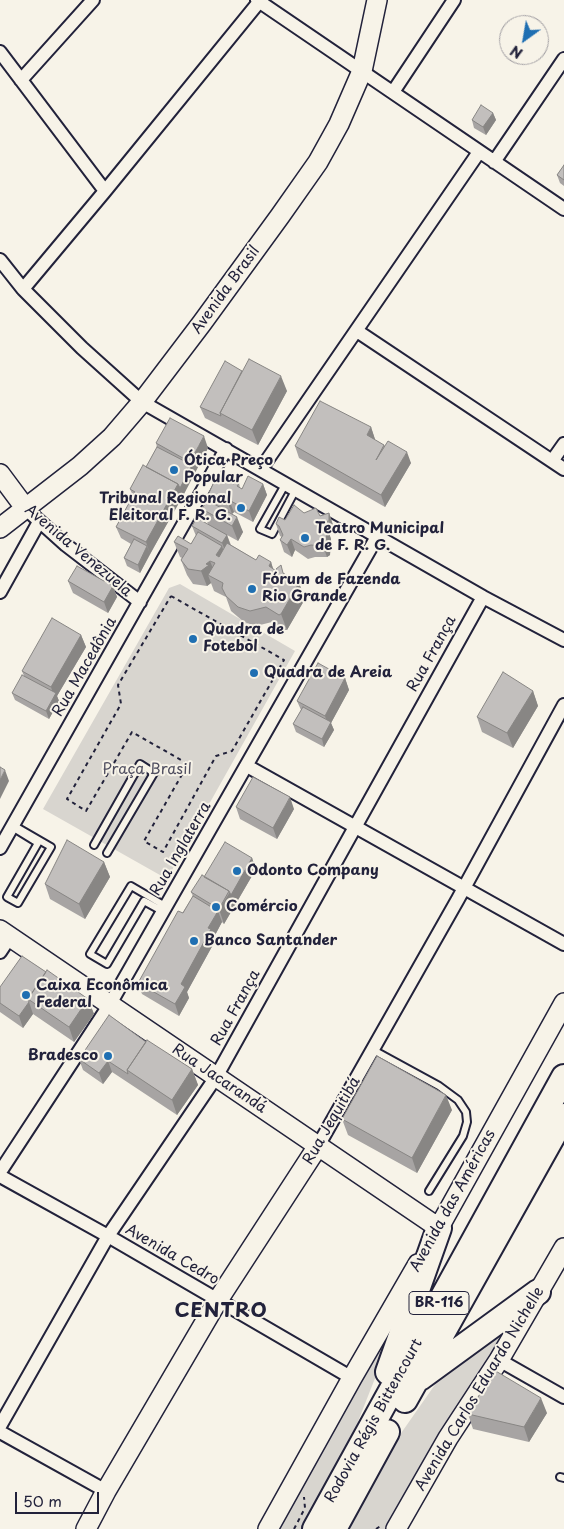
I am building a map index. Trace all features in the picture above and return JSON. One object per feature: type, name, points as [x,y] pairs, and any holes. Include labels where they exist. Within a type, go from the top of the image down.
[{"type":"highway","name":"Rodovia Régis Bittencourt","points":[[315,1529],[564,1077]]},
{"type":"highway","name":"Rodovia Régis Bittencourt","points":[[334,1529],[564,1116]]},
{"type":"highway","points":[[365,1439],[439,1228]]},
{"type":"highway","points":[[415,1382],[538,1292]]},
{"type":"main road","name":"Avenida Brasil","points":[[0,528],[32,515],[80,466],[112,437],[142,402],[208,316],[318,162],[340,124],[362,72],[377,0]]},
{"type":"main road","name":"Avenida Venezuela","points":[[0,474],[32,515]]},
{"type":"main road","name":"Rua Jacarandá","points":[[3,939],[110,1004],[439,1228]]},
{"type":"main road","name":"Avenida das Américas","points":[[268,1529],[564,1003]]},
{"type":"main road","name":"Rua Jequitibá","points":[[86,1529],[106,1491],[218,1300],[318,1146]]},
{"type":"main road","name":"Avenida Carlos Eduardo Nichelle","points":[[396,1529],[448,1438],[499,1360],[564,1249]]},
{"type":"street","points":[[21,80],[93,0]]},
{"type":"street","points":[[393,92],[454,0]]},
{"type":"street","points":[[23,289],[106,192],[258,1],[564,209]]},
{"type":"street","points":[[0,52],[106,192]]},
{"type":"street","points":[[494,162],[564,59]]},
{"type":"street","points":[[262,469],[479,152]]},
{"type":"street","points":[[0,260],[23,289],[82,348],[142,402],[378,535],[483,597],[564,640]]},
{"type":"street","points":[[357,331],[564,470]]},
{"type":"street","points":[[552,461],[564,444]]},
{"type":"street","name":"Rua Macedônia","points":[[0,848],[226,449]]},
{"type":"street","points":[[0,592],[32,515]]},
{"type":"street","name":"Avenida Venezuela","points":[[32,515],[140,602]]},
{"type":"street","name":"Rua Inglaterra","points":[[0,1172],[110,1004],[378,535]]},
{"type":"street","name":"Rua França","points":[[0,1426],[108,1236],[216,1077],[483,597]]},
{"type":"street","name":"Rua Jequitibá","points":[[318,1146],[564,705]]},
{"type":"street","points":[[247,766],[564,944]]},
{"type":"street","name":"Avenida Cedro","points":[[0,1176],[108,1236],[352,1378]]},
{"type":"street","points":[[499,1360],[564,1397]]},
{"type":"street","points":[[0,1432],[106,1491]]},
{"type":"lane","points":[[291,486],[272,534],[260,528],[291,486]]},
{"type":"lane","points":[[94,845],[140,764],[154,772],[107,853]]},
{"type":"lane","points":[[12,826],[51,847],[18,903],[7,897],[38,843],[12,826]]},
{"type":"lane","points":[[131,886],[165,909],[144,901],[107,964],[90,954],[131,886]]},
{"type":"lane","points":[[373,1050],[439,1086],[458,1100],[466,1112],[467,1122],[463,1136],[428,1191]]},
{"type":"path","points":[[170,596],[284,660],[232,751],[216,756],[163,852],[144,841],[188,764],[132,732],[86,811],[67,800],[121,704],[118,685],[170,596]]},
{"type":"path","points":[[294,1483],[304,1494],[304,1508],[294,1529]]},
{"type":"green space","name":"Praça Brasil","points":[[180,584],[295,651],[167,879],[43,809],[169,588]]},
{"type":"green space","points":[[523,1310],[392,1529],[347,1529],[390,1449],[455,1356]]},
{"type":"green space","points":[[398,1320],[355,1429],[301,1529],[276,1529],[358,1382]]},
{"type":"building","points":[[481,105],[493,113],[483,127],[472,120]]},
{"type":"building","points":[[564,165],[564,180],[557,175]]},
{"type":"building","points":[[249,359],[281,376],[252,430],[220,413]]},
{"type":"building","points":[[225,361],[242,371],[220,413],[221,416],[200,407]]},
{"type":"building","points":[[320,401],[371,427],[367,435],[384,445],[376,460],[388,441],[407,452],[381,495],[295,446]]},
{"type":"building","points":[[170,418],[204,436],[190,462],[156,443]]},
{"type":"building","points":[[157,447],[192,465],[180,488],[178,484],[146,467]]},
{"type":"building","points":[[143,465],[178,484],[146,542],[116,527],[135,492],[130,489]]},
{"type":"building","points":[[217,475],[234,484],[235,481],[239,483],[237,486],[242,489],[248,476],[263,484],[249,511],[229,500],[228,503],[209,493]]},
{"type":"building","points":[[207,500],[237,517],[232,526],[202,509]]},
{"type":"building","points":[[294,505],[304,513],[316,508],[320,516],[329,513],[329,521],[322,522],[322,526],[327,527],[326,543],[323,546],[311,545],[304,547],[291,539],[287,545],[280,540],[283,535],[276,524],[279,517],[285,520]]},
{"type":"building","points":[[197,518],[227,535],[222,543],[192,526]]},
{"type":"building","name":"Fórum de Fazenda Rio Grande","points":[[198,532],[222,546],[216,555],[219,557],[227,543],[256,560],[259,555],[271,562],[269,566],[279,573],[276,569],[281,565],[283,573],[299,583],[281,614],[279,615],[266,607],[250,611],[238,607],[226,596],[222,588],[223,583],[208,575],[215,563],[210,561],[206,564],[209,565],[201,571],[188,569],[181,560],[188,549],[174,542],[178,536],[191,544]]},
{"type":"building","points":[[134,539],[147,546],[138,565],[124,558]]},
{"type":"building","points":[[77,566],[113,586],[104,602],[68,581]]},
{"type":"building","points":[[52,618],[81,635],[51,687],[22,671]]},
{"type":"building","points":[[318,663],[345,678],[325,716],[297,701]]},
{"type":"building","points":[[503,672],[533,691],[507,733],[477,717]]},
{"type":"building","points":[[22,675],[56,693],[46,711],[12,693]]},
{"type":"building","points":[[303,707],[331,722],[322,739],[293,724]]},
{"type":"building","points":[[0,767],[5,770],[0,780]]},
{"type":"building","points":[[253,777],[290,797],[273,828],[236,807]]},
{"type":"building","points":[[67,840],[104,862],[79,904],[45,884]]},
{"type":"building","points":[[225,842],[252,858],[231,895],[229,891],[204,877]]},
{"type":"building","points":[[202,875],[229,891],[219,909],[191,892]]},
{"type":"building","points":[[193,896],[218,911],[208,928],[211,929],[181,984],[185,987],[175,1004],[138,983],[178,911],[183,913]]},
{"type":"building","points":[[22,956],[46,972],[19,1016],[0,1003],[0,987]]},
{"type":"building","points":[[47,970],[88,999],[69,1027],[28,999]]},
{"type":"building","points":[[109,1015],[146,1042],[127,1070],[128,1074],[108,1061],[99,1073],[79,1059]]},
{"type":"building","points":[[147,1040],[192,1069],[172,1100],[127,1070]]},
{"type":"building","points":[[377,1056],[446,1095],[412,1158],[342,1119]]},
{"type":"building","points":[[494,1370],[541,1398],[524,1427],[468,1414]]},
{"type":"place","name":"Ótica Preço Popular","points":[[174,470]]},
{"type":"place","name":"Tribunal Regional Eleitoral F. R. G.","points":[[241,508]]},
{"type":"place","name":"Teatro Municipal de F. R. G.","points":[[305,538]]},
{"type":"place","name":"Fórum de Fazenda Rio Grande","points":[[252,589]]},
{"type":"place","name":"Quadra de Fotebol","points":[[193,639]]},
{"type":"place","name":"Quadra de Areia","points":[[254,673]]},
{"type":"place","name":"Odonto Company","points":[[237,871]]},
{"type":"place","name":"Comércio","points":[[216,907]]},
{"type":"place","name":"Banco Santander","points":[[194,941]]},
{"type":"place","name":"Caixa Econômica Federal","points":[[26,995]]},
{"type":"place","name":"Bradesco","points":[[108,1056]]},
{"type":"district","name":"CENTRO","points":[[221,1311]]}]
